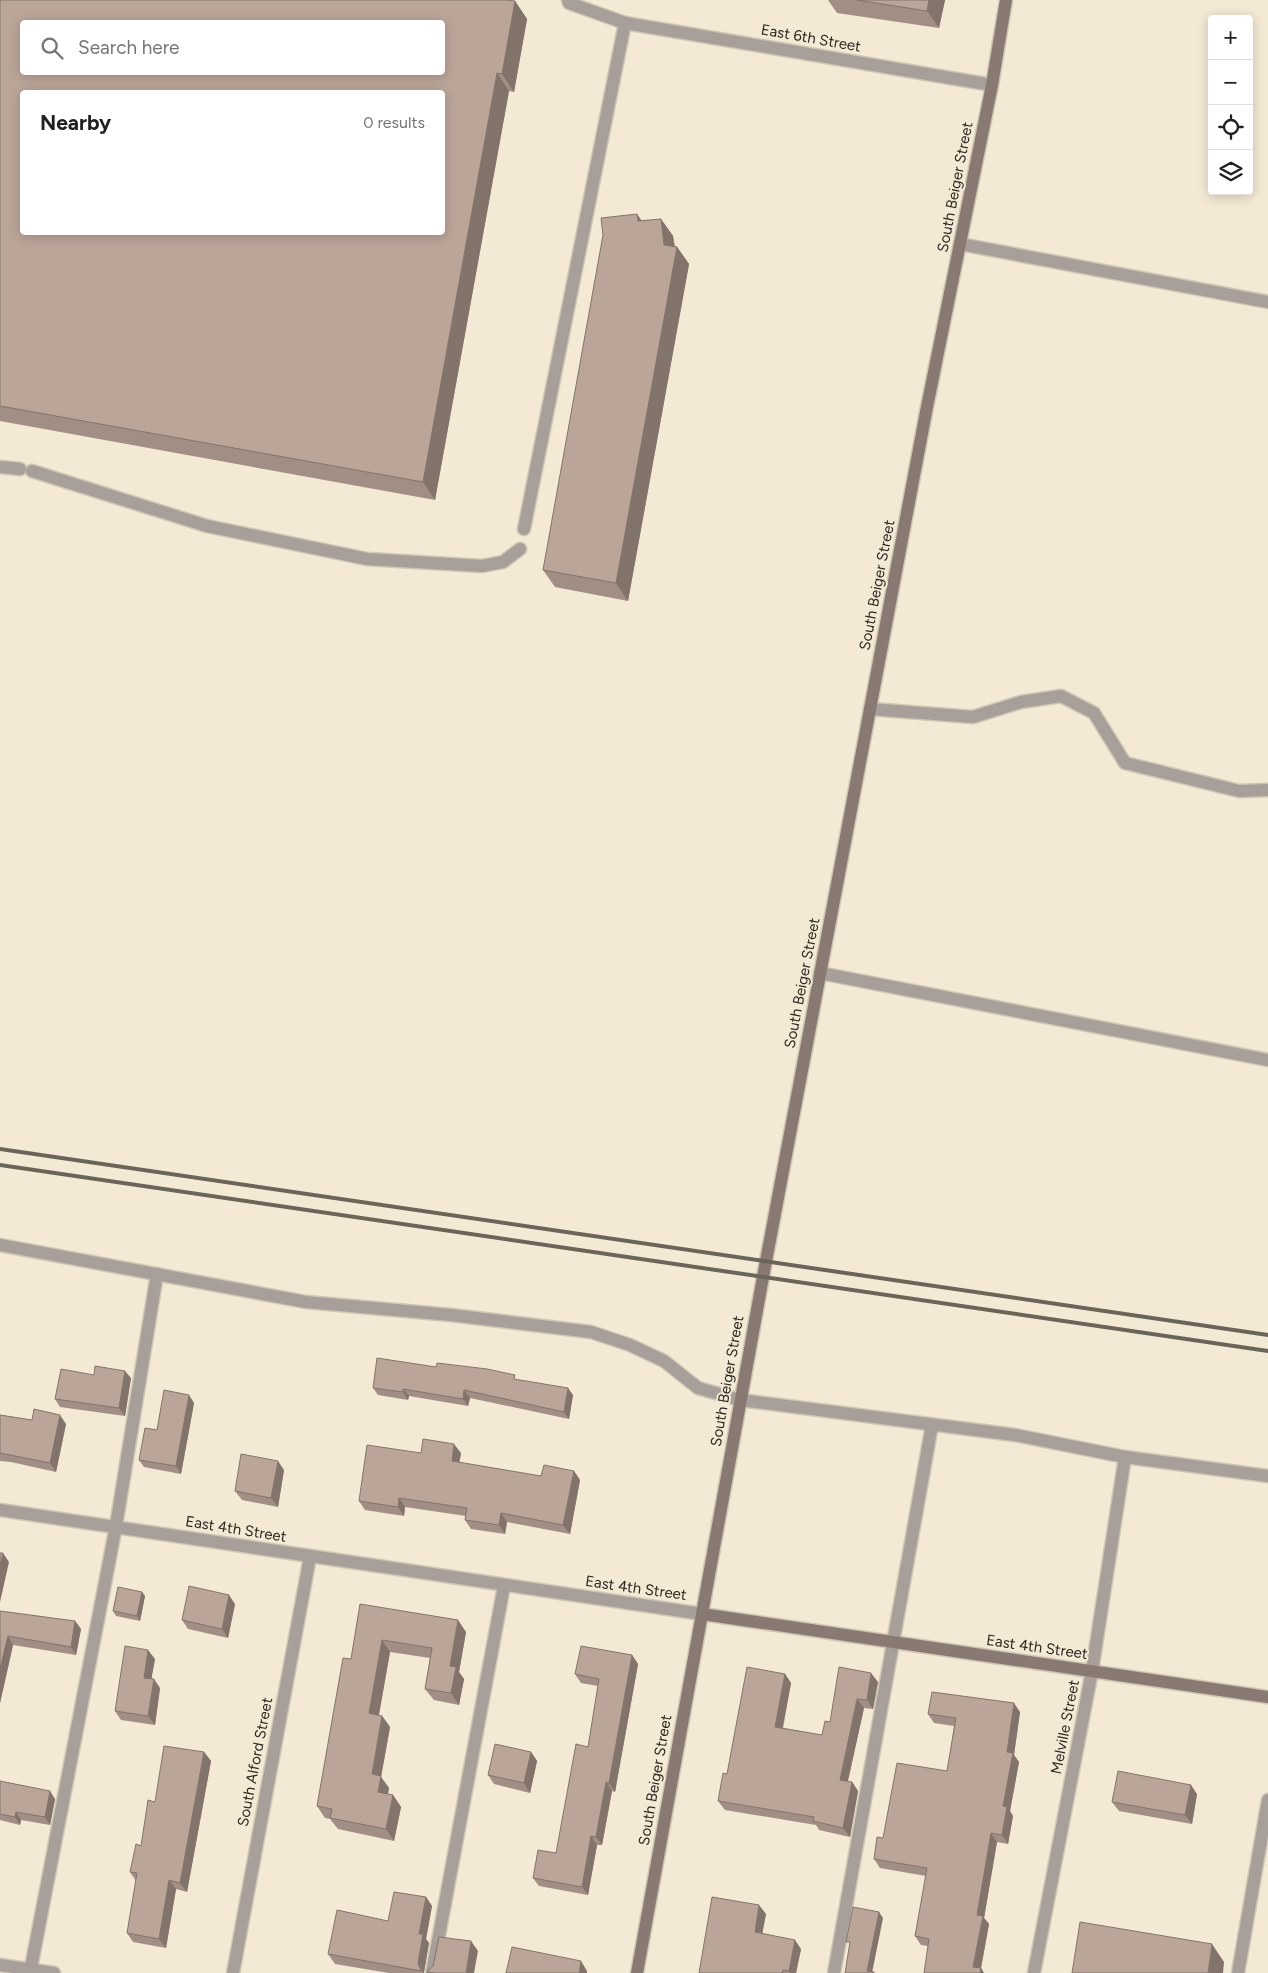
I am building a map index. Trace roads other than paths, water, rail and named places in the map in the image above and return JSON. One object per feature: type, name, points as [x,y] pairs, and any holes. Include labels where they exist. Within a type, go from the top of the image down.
[{"type":"street","name":"South Beiger Street","points":[[637,1973],[740,1400],[870,709],[992,85],[1006,0]]},
{"type":"street","name":"East 6th Street","points":[[569,1],[625,23],[992,85]]},
{"type":"street","points":[[524,529],[625,23]]},
{"type":"street","points":[[960,244],[1268,302]]},
{"type":"street","points":[[0,467],[26,470],[207,526],[367,559],[482,566],[503,562],[520,549]]},
{"type":"street","points":[[870,709],[973,717],[1020,702],[1061,696],[1094,713],[1126,763],[1239,791],[1268,790]]},
{"type":"street","points":[[820,973],[1268,1060]]},
{"type":"street","points":[[0,1245],[306,1302],[451,1315],[591,1332],[630,1345],[664,1361],[698,1388],[740,1400],[932,1426],[1015,1435],[1125,1457],[1268,1476]]},
{"type":"street","points":[[30,1971],[116,1526],[157,1274]]},
{"type":"street","points":[[834,1973],[932,1426]]},
{"type":"street","name":"Melville Street","points":[[1034,1973],[1092,1671],[1125,1457]]},
{"type":"street","name":"East 4th Street","points":[[0,1510],[504,1586],[1268,1697]]},
{"type":"street","name":"South Alford Street","points":[[233,1973],[310,1557]]},
{"type":"street","points":[[432,1973],[504,1586]]},
{"type":"street","points":[[1238,1973],[1268,1800]]},
{"type":"street","points":[[0,1965],[30,1971],[54,1973]]},
{"type":"railway","points":[[0,1149],[1268,1335]]},
{"type":"railway","points":[[0,1165],[1268,1351]]}]
